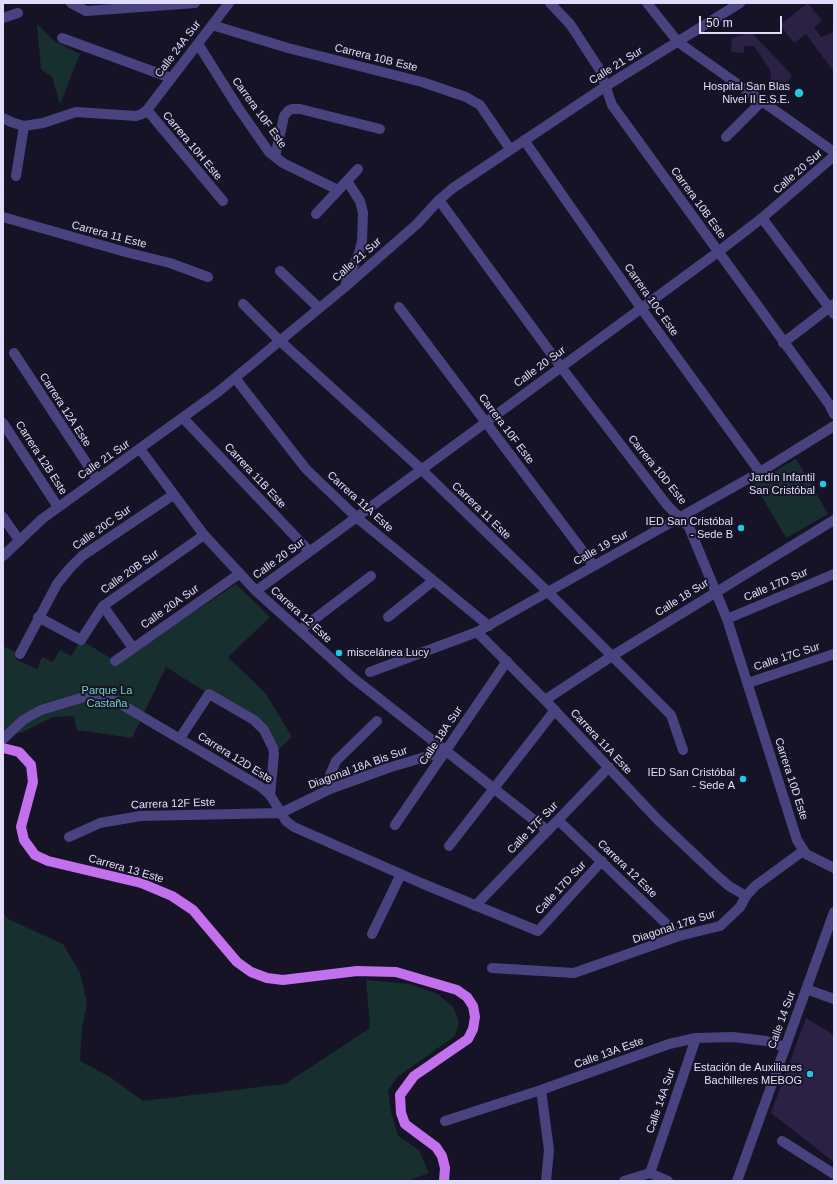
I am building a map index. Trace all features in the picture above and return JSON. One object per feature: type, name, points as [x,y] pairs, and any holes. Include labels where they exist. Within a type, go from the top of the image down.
[{"type":"main road","name":"Carrera 13 Este","points":[[3,748],[19,752],[31,765],[33,782],[21,827],[24,840],[35,855],[48,861],[141,883],[172,896],[193,910],[237,962],[258,975],[284,980],[357,971],[396,972],[457,990],[467,997],[473,1006],[474,1023],[468,1039],[414,1076],[400,1095],[401,1113],[405,1124],[436,1147],[442,1156],[445,1168],[444,1181]]},
{"type":"street","points":[[71,3],[86,11],[195,3]]},
{"type":"street","name":"Calle 24A Sur","points":[[147,110],[229,3]]},
{"type":"street","name":"Carrera 10B Este","points":[[550,3],[570,24],[600,70],[612,105],[783,343],[829,404],[834,414]]},
{"type":"street","points":[[647,3],[678,42],[834,152]]},
{"type":"street","name":"Calle 21 Sur","points":[[3,556],[42,518],[183,418],[235,378],[279,340],[345,287],[417,224],[439,200],[453,188],[606,86],[740,3]]},
{"type":"street","points":[[3,18],[18,13]]},
{"type":"street","name":"Carrera 10B Este","points":[[212,25],[288,48],[422,82],[466,97],[480,105],[510,149]]},
{"type":"street","points":[[62,38],[172,78]]},
{"type":"street","name":"Carrera 10F Este","points":[[198,44],[239,109],[275,157],[288,166],[338,190]]},
{"type":"street","points":[[726,137],[762,101]]},
{"type":"street","points":[[275,157],[284,116],[292,109],[300,109],[380,129]]},
{"type":"street","name":"Carrera 10H Este","points":[[3,118],[24,126],[44,123],[76,112],[136,116],[147,110],[223,201]]},
{"type":"street","points":[[16,176],[24,126]]},
{"type":"street","name":"Carrera 10C Este","points":[[524,140],[641,308],[760,472]]},
{"type":"street","name":"Calle 20 Sur","points":[[256,591],[718,252],[762,218],[834,156]]},
{"type":"street","points":[[316,214],[358,169]]},
{"type":"street","points":[[345,287],[359,253],[362,241],[360,201],[347,181]]},
{"type":"street","name":"Carrera 10D Este","points":[[439,200],[561,367],[667,505],[681,517],[689,527],[717,590],[798,840],[803,851]]},
{"type":"street","name":"Carrera 11 Este","points":[[3,217],[129,253],[170,263],[208,277]]},
{"type":"street","points":[[762,218],[832,308],[783,343]]},
{"type":"street","points":[[280,271],[320,308]]},
{"type":"street","name":"Carrera 11 Este","points":[[243,304],[279,340],[421,469],[548,592],[671,715],[683,750]]},
{"type":"street","name":"Carrera 10F Este","points":[[399,307],[594,566]]},
{"type":"street","name":"Carrera 12A Este","points":[[14,353],[97,479]]},
{"type":"street","name":"Carrera 11A Este","points":[[235,378],[306,469],[356,517],[489,626]]},
{"type":"street","name":"Carrera 11B Este","points":[[183,418],[309,551]]},
{"type":"street","name":"Carrera 12B Este","points":[[3,423],[58,507]]},
{"type":"street","name":"Calle 19 Sur","points":[[370,672],[477,632],[489,626],[760,472],[834,426]]},
{"type":"street","name":"Carrera 12 Este","points":[[140,449],[204,536],[256,591],[353,678],[548,831]]},
{"type":"street","name":"Calle 20C Sur","points":[[20,654],[38,617],[57,584],[76,562],[173,495]]},
{"type":"street","points":[[3,517],[19,540]]},
{"type":"street","name":"Calle 18 Sur","points":[[545,700],[717,590],[834,520]]},
{"type":"street","name":"Calle 20B Sur","points":[[38,617],[81,640],[103,606],[204,536]]},
{"type":"street","name":"Calle 20A Sur","points":[[115,661],[239,574]]},
{"type":"street","name":"Calle 17D Sur","points":[[727,619],[834,574]]},
{"type":"street","points":[[300,630],[371,576]]},
{"type":"street","points":[[388,617],[433,581]]},
{"type":"street","points":[[103,606],[133,648]]},
{"type":"street","name":"Carrera 11A Este","points":[[477,632],[555,710],[658,820],[729,886],[746,896]]},
{"type":"street","name":"Calle 17C Sur","points":[[748,683],[834,654]]},
{"type":"street","name":"Calle 18A Sur","points":[[395,825],[507,661]]},
{"type":"street","points":[[180,738],[209,694],[254,720],[268,735],[274,754],[270,795]]},
{"type":"street","name":"Carrera 12D Este","points":[[3,739],[15,726],[32,715],[85,696],[97,695],[115,700],[261,787],[270,795],[286,821],[294,827],[475,906],[538,931]]},
{"type":"street","points":[[449,846],[555,710]]},
{"type":"street","points":[[330,789],[330,775],[336,761],[378,721]]},
{"type":"street","name":"Diagonal 18A Bis Sur","points":[[281,813],[330,789],[388,768],[445,751]]},
{"type":"street","name":"Calle 17F Sur","points":[[475,906],[609,767]]},
{"type":"street","name":"Carrera 12F Este","points":[[69,837],[100,823],[133,817],[281,813]]},
{"type":"street","name":"Carrera 12 Este","points":[[558,820],[679,936]]},
{"type":"street","points":[[803,851],[811,857],[834,868]]},
{"type":"street","name":"Diagonal 17B Sur","points":[[492,968],[574,973],[679,936],[720,926],[740,907],[746,896],[755,886],[803,851]]},
{"type":"street","name":"Calle 17D Sur","points":[[538,931],[602,861]]},
{"type":"street","points":[[372,934],[401,874]]},
{"type":"street","name":"Calle 14 Sur","points":[[736,1181],[834,912]]},
{"type":"street","points":[[806,988],[834,999]]},
{"type":"street","name":"Calle 13A Este","points":[[445,1121],[541,1090],[669,1044],[696,1038],[716,1036],[744,1038],[785,1047]]},
{"type":"street","name":"Calle 14A Sur","points":[[650,1173],[696,1038]]},
{"type":"street","points":[[541,1090],[549,1150],[546,1181]]},
{"type":"street","points":[[782,1142],[834,1174]]},
{"type":"street","points":[[624,1181],[650,1173],[668,1181]]},
{"type":"green space","points":[[37,24],[54,41],[80,54],[60,104],[52,77],[41,69]]},
{"type":"green space","points":[[796,459],[828,514],[786,538],[754,483]]},
{"type":"green space","name":"Parque La Castaña","points":[[236,584],[270,617],[228,657],[266,694],[292,737],[274,754],[268,735],[209,694],[166,667],[132,738],[77,730],[74,716],[53,717],[23,732],[3,735],[3,646],[20,654],[15,659],[37,669],[42,657],[53,662],[60,650],[71,656],[81,640],[115,661],[121,661]]},
{"type":"green space","points":[[3,913],[8,919],[63,944],[80,973],[87,1003],[82,1027],[80,1061],[110,1077],[143,1101],[285,1084],[370,1028],[366,980],[410,984],[438,994],[453,1007],[459,1022],[455,1036],[397,1077],[388,1091],[391,1112],[398,1136],[419,1150],[429,1173],[407,1181],[3,1181]]},
{"type":"building","points":[[808,3],[822,21],[814,27],[821,37],[833,32],[832,30],[834,28],[834,72],[806,34],[794,43],[780,25]]},
{"type":"building","points":[[751,32],[792,75],[786,85],[772,86],[770,70],[754,46],[744,46],[744,53],[731,52],[732,38]]},
{"type":"building","name":"Estación de Auxiliares Bachilleres MEBOG","points":[[806,1018],[834,1035],[834,1162],[771,1113]]},
{"type":"place","name":"Hospital San Blas Nivel II E.S.E.","points":[[799,93]]},
{"type":"place","name":"Jardín Infantil San Cristóbal","points":[[823,484]]},
{"type":"place","name":"IED San Cristóbal - Sede B","points":[[741,528]]},
{"type":"place","name":"miscelánea Lucy","points":[[339,653]]},
{"type":"place","name":"IED San Cristóbal - Sede A","points":[[743,779]]},
{"type":"place","name":"Estación de Auxiliares Bachilleres MEBOG","points":[[810,1074]]}]
